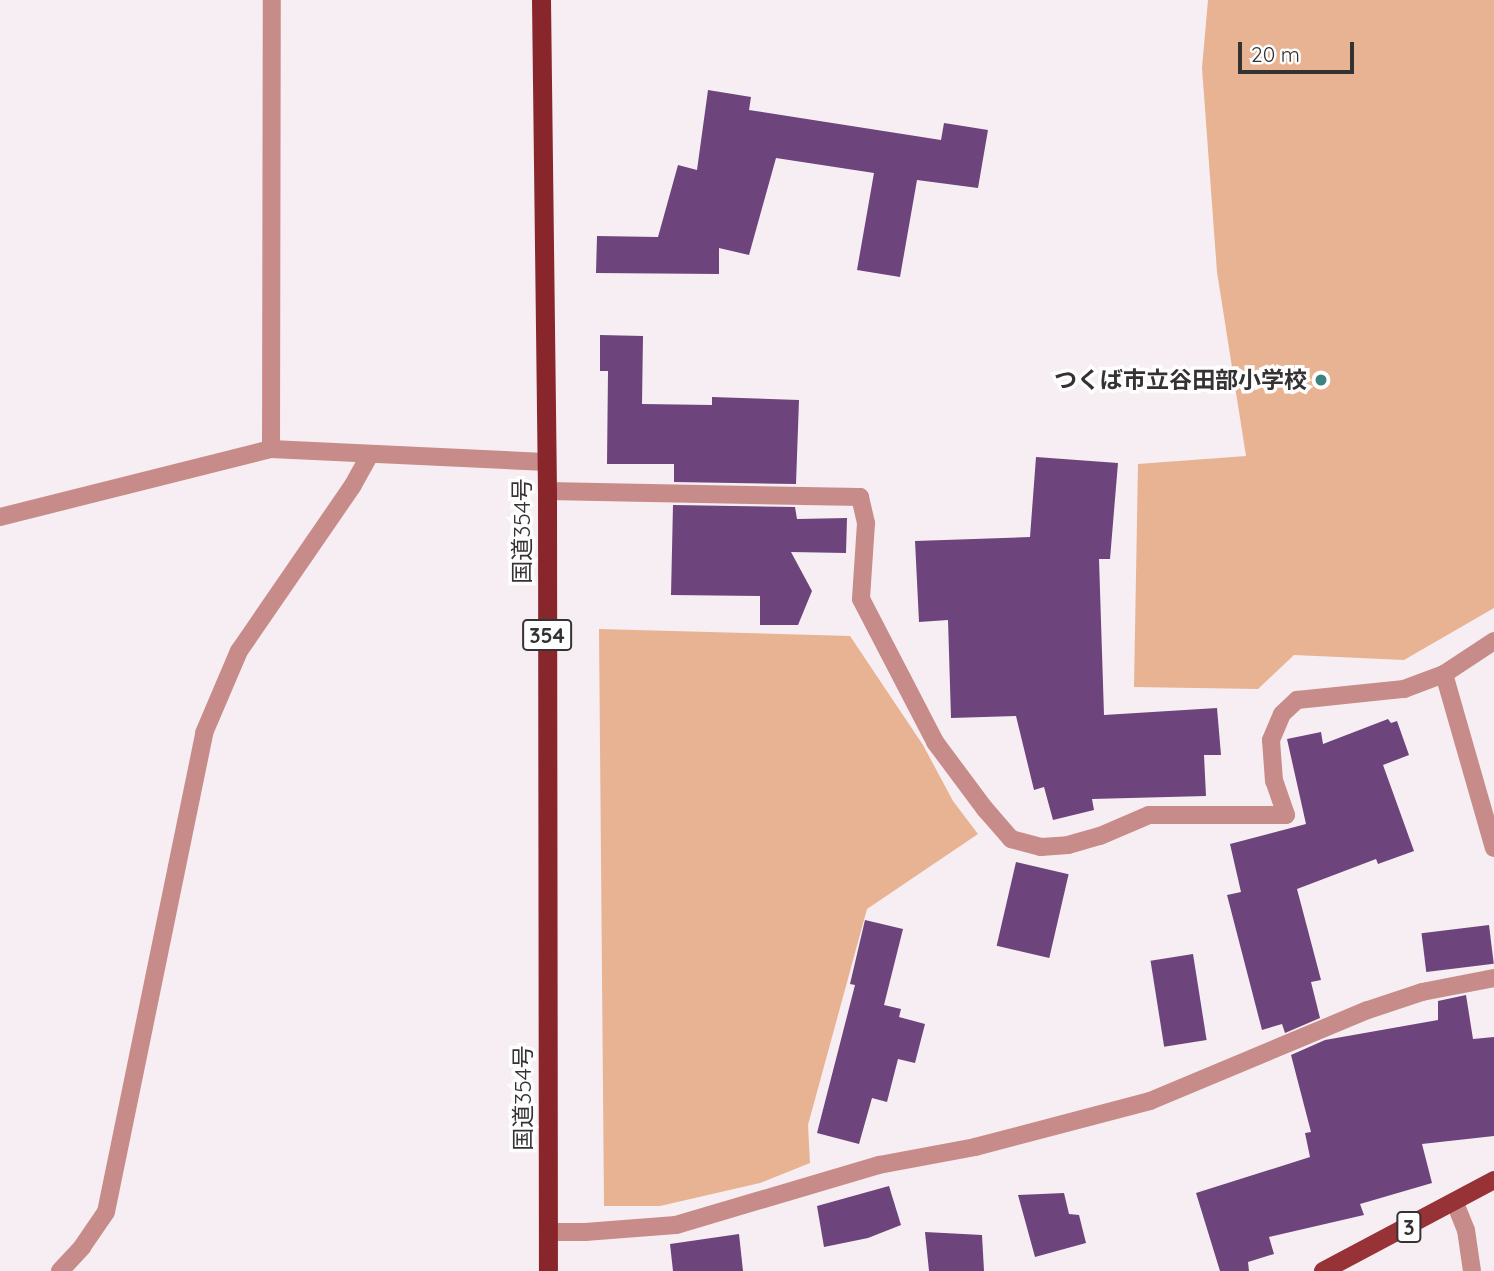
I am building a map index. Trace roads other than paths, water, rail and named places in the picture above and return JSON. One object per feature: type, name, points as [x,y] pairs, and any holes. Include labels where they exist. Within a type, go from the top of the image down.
[{"type":"highway","name":"国道354号","points":[[541,0],[547,491],[548,1271]]},
{"type":"main road","name":"3","points":[[1322,1271],[1494,1180]]},
{"type":"street","points":[[271,449],[272,0]]},
{"type":"street","points":[[0,517],[271,449],[369,456],[546,462]]},
{"type":"street","points":[[60,1271],[82,1247],[106,1212],[204,733],[239,652],[353,485],[369,456]]},
{"type":"street","points":[[547,491],[860,497],[866,523],[861,599],[873,623],[943,753],[1012,839],[1041,848],[1068,845],[1100,836],[1149,816],[1286,815],[1274,781],[1271,740],[1282,714],[1297,700],[1404,689],[1444,674],[1494,641]]},
{"type":"street","points":[[1444,674],[1494,848]]},
{"type":"street","points":[[548,1232],[585,1233],[676,1225],[879,1165],[975,1147],[1150,1101],[1368,1010],[1422,992],[1494,978]]},
{"type":"street","points":[[1455,1203],[1466,1230],[1472,1271]]},
{"type":"place","name":"つくば市立谷田部小学校","points":[[1321,380]]}]
